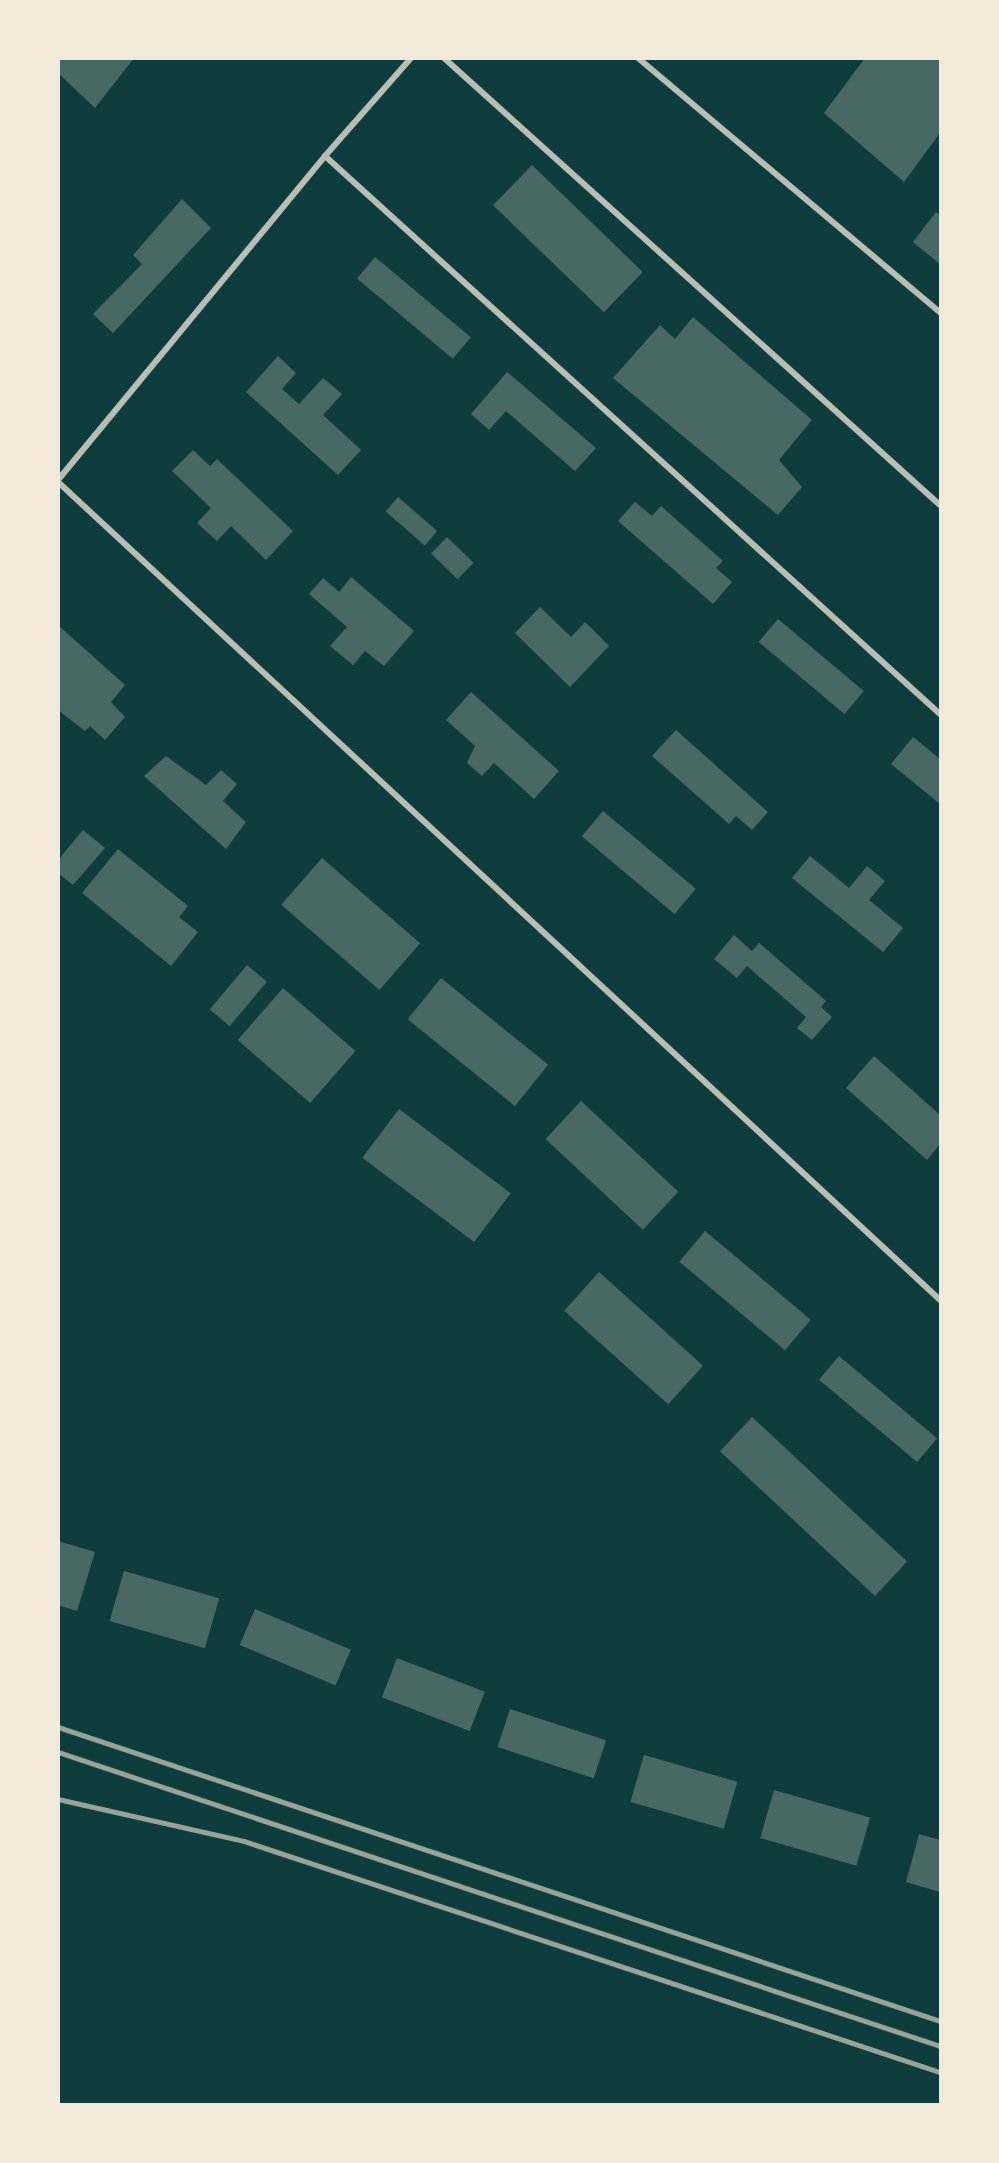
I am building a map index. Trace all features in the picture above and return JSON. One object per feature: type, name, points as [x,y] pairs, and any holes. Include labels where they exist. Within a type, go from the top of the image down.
[{"type":"street","points":[[411,58],[325,156],[58,481],[940,1300]]},
{"type":"street","points":[[444,58],[940,505]]},
{"type":"street","points":[[638,58],[940,312]]},
{"type":"street","points":[[325,156],[940,714]]},
{"type":"building","points":[[58,58],[134,58],[95,108],[58,73]]},
{"type":"building","points":[[865,58],[938,58],[940,61],[940,133],[904,182],[824,113]]},
{"type":"building","points":[[532,165],[643,272],[604,312],[493,205]]},
{"type":"building","points":[[182,199],[211,228],[113,333],[93,314],[142,264],[133,255]]},
{"type":"building","points":[[936,212],[940,215],[940,264],[913,242]]},
{"type":"building","points":[[375,257],[471,337],[453,359],[357,278]]},
{"type":"building","points":[[693,317],[812,420],[779,460],[802,487],[778,515],[613,378],[660,325],[675,339]]},
{"type":"building","points":[[278,356],[296,373],[282,389],[299,404],[323,378],[342,394],[323,415],[361,450],[338,475],[246,392]]},
{"type":"building","points":[[507,372],[596,448],[575,471],[506,411],[489,430],[471,414]]},
{"type":"building","points":[[193,450],[210,466],[217,459],[293,531],[266,560],[231,526],[217,541],[197,523],[211,508],[172,471]]},
{"type":"building","points":[[398,497],[437,531],[425,545],[386,511]]},
{"type":"building","points":[[635,502],[652,516],[661,506],[723,561],[716,568],[732,582],[713,604],[618,521]]},
{"type":"building","points":[[447,537],[474,563],[458,579],[431,554]]},
{"type":"building","points":[[351,577],[414,631],[384,666],[365,651],[353,665],[330,646],[347,627],[309,594],[323,578],[339,592]]},
{"type":"building","points":[[540,607],[571,637],[585,622],[609,646],[570,687],[515,633]]},
{"type":"building","points":[[778,619],[864,691],[845,714],[759,642]]},
{"type":"building","points":[[58,625],[125,685],[111,702],[125,717],[105,740],[90,726],[85,731],[58,710]]},
{"type":"building","points":[[471,692],[559,771],[534,799],[494,763],[482,776],[467,763],[475,746],[446,720]]},
{"type":"building","points":[[676,730],[768,812],[752,830],[736,816],[729,824],[652,756]]},
{"type":"building","points":[[913,737],[940,759],[940,804],[891,764]]},
{"type":"building","points":[[166,756],[206,785],[221,770],[237,784],[223,801],[246,822],[226,849],[144,776]]},
{"type":"building","points":[[603,811],[696,889],[674,914],[582,836]]},
{"type":"building","points":[[83,830],[105,848],[73,885],[58,873],[58,860]]},
{"type":"building","points":[[118,849],[188,906],[179,917],[198,932],[171,966],[82,893]]},
{"type":"building","points":[[810,856],[849,888],[867,866],[885,881],[869,900],[903,928],[883,952],[792,878]]},
{"type":"building","points":[[322,858],[420,943],[379,990],[281,905]]},
{"type":"building","points":[[734,935],[752,951],[759,943],[826,1001],[821,1007],[832,1017],[812,1040],[797,1028],[806,1017],[747,966],[737,978],[714,959]]},
{"type":"building","points":[[247,965],[267,982],[230,1026],[210,1009]]},
{"type":"building","points":[[441,978],[548,1065],[515,1106],[408,1019]]},
{"type":"building","points":[[283,988],[355,1051],[310,1103],[238,1040]]},
{"type":"building","points":[[874,1056],[940,1115],[940,1144],[927,1160],[846,1088]]},
{"type":"building","points":[[581,1101],[678,1192],[643,1230],[546,1139]]},
{"type":"building","points":[[399,1109],[511,1193],[474,1242],[362,1158]]},
{"type":"building","points":[[705,1231],[811,1320],[785,1350],[679,1262]]},
{"type":"building","points":[[599,1272],[703,1366],[668,1404],[564,1311]]},
{"type":"building","points":[[839,1356],[937,1438],[917,1462],[819,1380]]},
{"type":"building","points":[[752,1417],[907,1562],[875,1596],[720,1451]]},
{"type":"building","points":[[58,1541],[95,1552],[77,1611],[58,1605]]},
{"type":"building","points":[[124,1571],[219,1598],[205,1648],[110,1621]]},
{"type":"building","points":[[255,1609],[351,1650],[335,1686],[240,1645]]},
{"type":"building","points":[[397,1658],[485,1692],[470,1731],[382,1697]]},
{"type":"building","points":[[510,1709],[606,1740],[594,1778],[498,1747]]},
{"type":"building","points":[[644,1755],[737,1782],[724,1829],[630,1802]]},
{"type":"building","points":[[774,1790],[870,1818],[856,1866],[760,1838]]},
{"type":"building","points":[[919,1834],[940,1840],[940,1892],[906,1882]]},
{"type":"railway","points":[[58,1727],[940,2021]]},
{"type":"railway","points":[[58,1752],[940,2046]]},
{"type":"railway","points":[[58,1799],[244,1841],[940,2072]]}]
